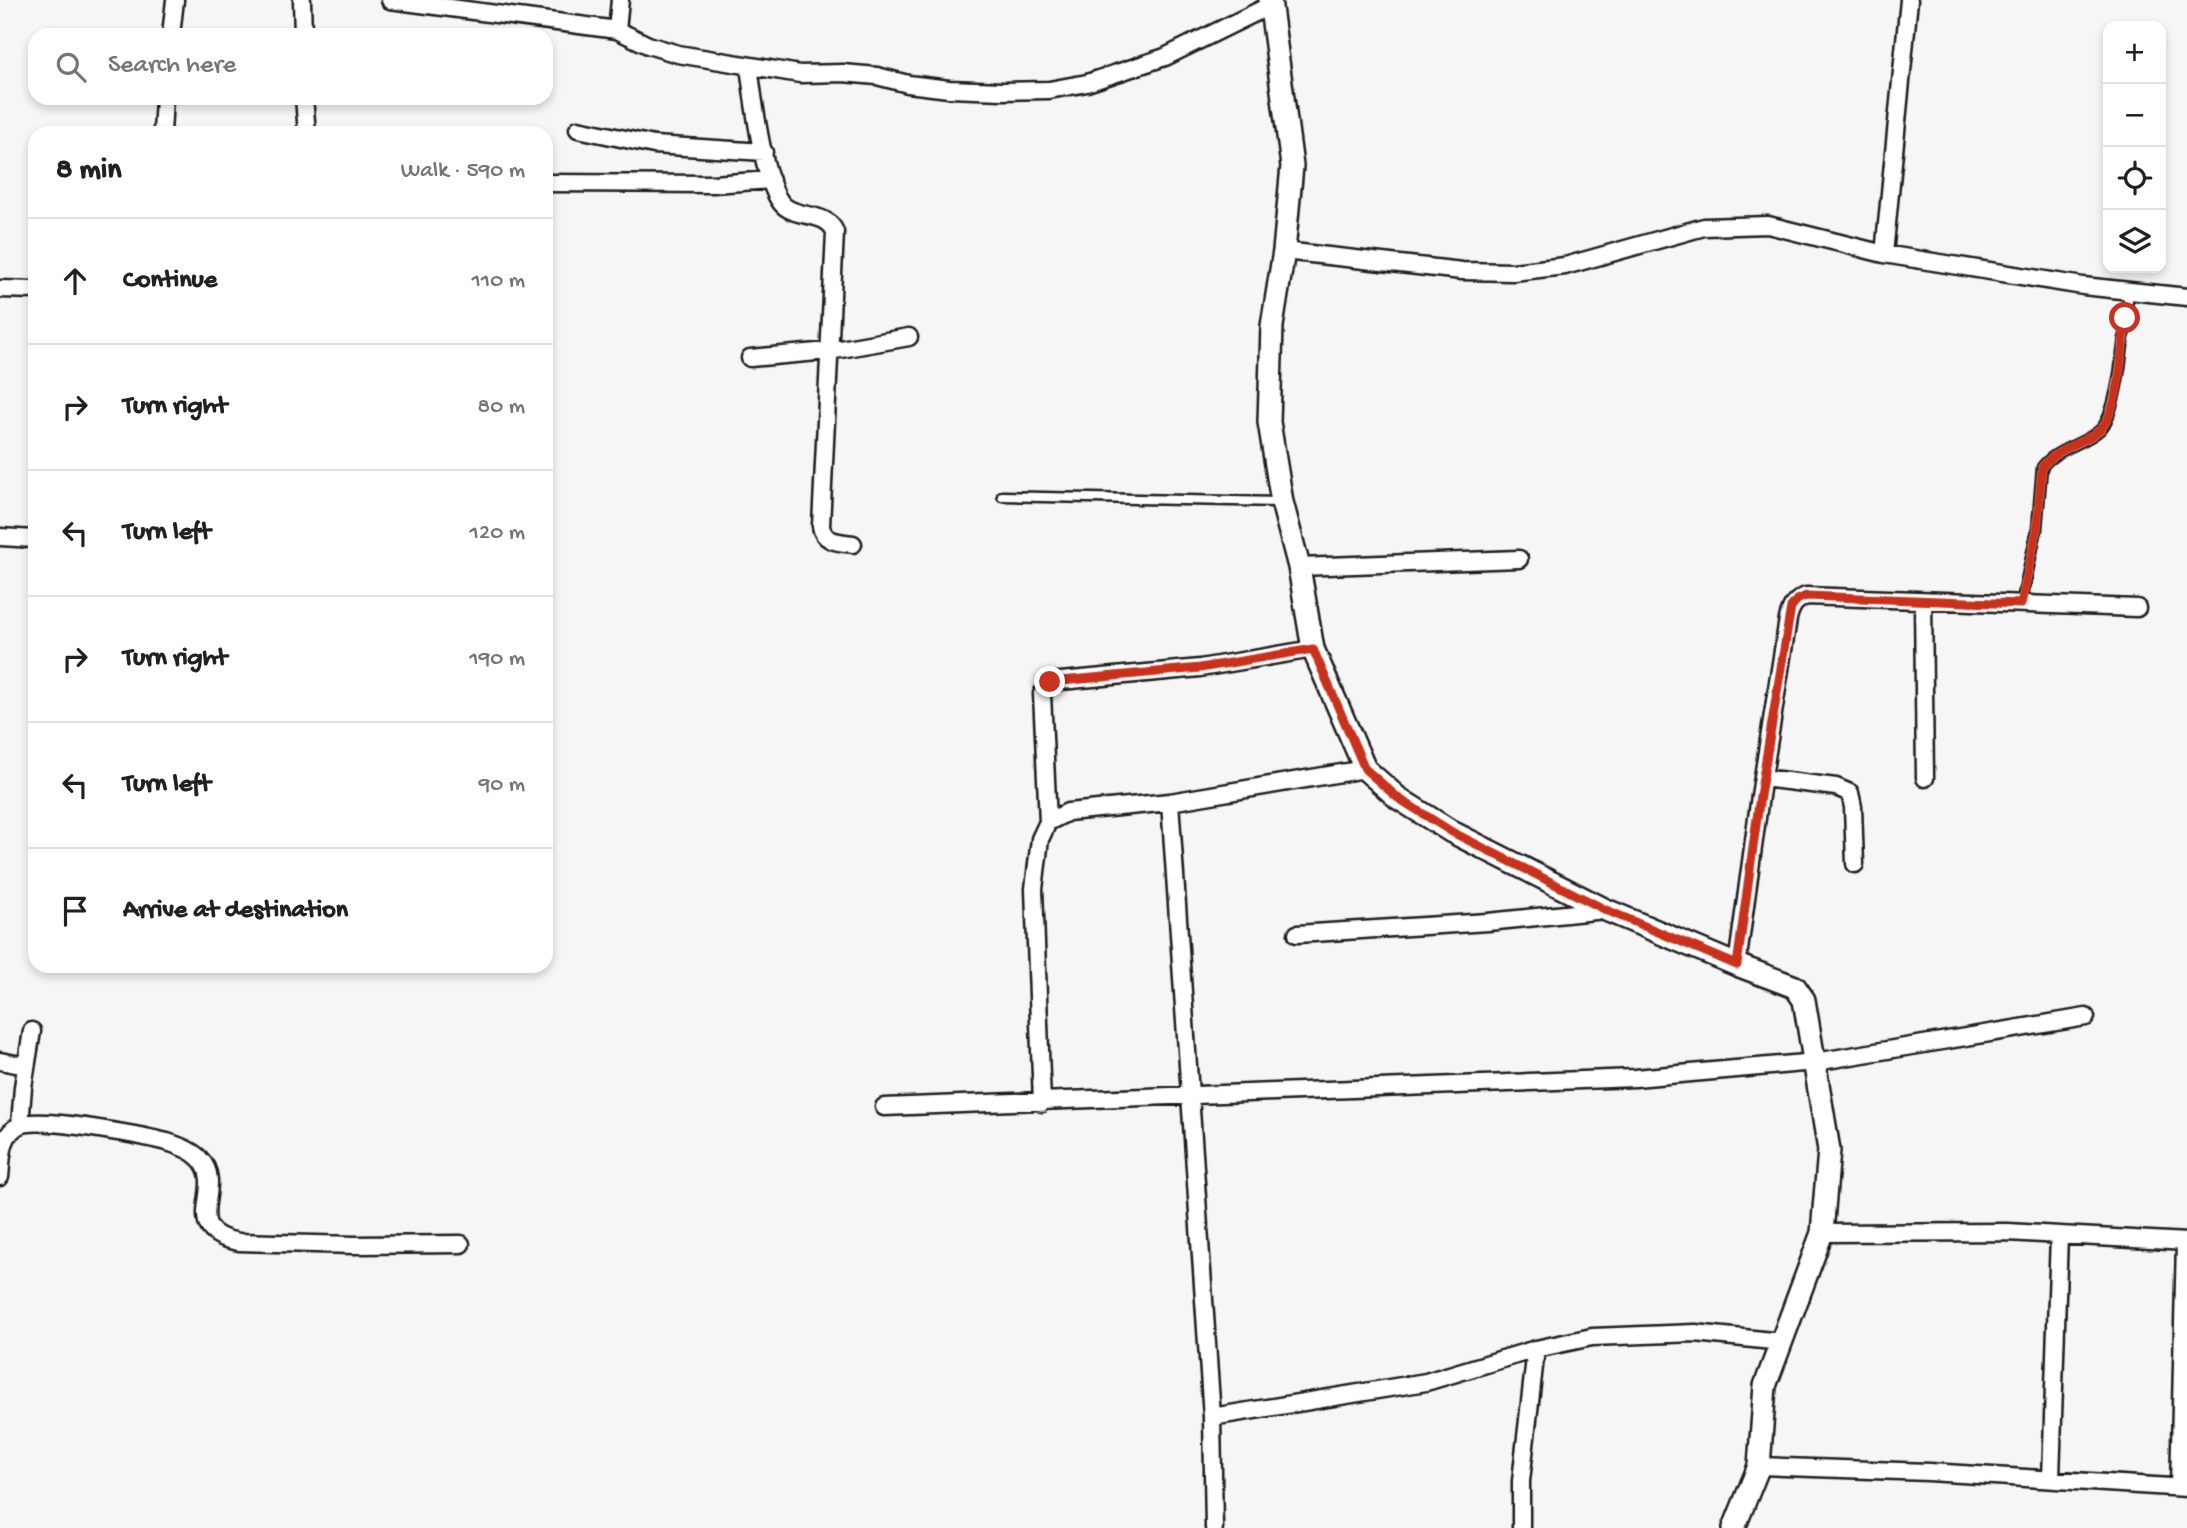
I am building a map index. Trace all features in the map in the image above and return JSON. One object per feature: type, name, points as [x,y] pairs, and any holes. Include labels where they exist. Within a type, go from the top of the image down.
[{"type":"street","points":[[172,28],[175,0]]},
{"type":"street","points":[[302,0],[303,28]]},
{"type":"street","points":[[390,0],[478,6],[617,30],[648,45],[678,54],[800,74],[843,73],[877,76],[908,84],[948,89],[1049,90],[1087,83],[1165,57],[1271,2],[1292,166],[1284,251],[1272,326],[1269,422],[1282,502],[1300,567],[1313,649],[1365,769],[1398,798],[1452,832],[1606,910],[1795,987],[1804,1000],[1829,1150],[1822,1233],[1765,1386],[1759,1466],[1734,1528]]},
{"type":"street","points":[[617,30],[620,0]]},
{"type":"street","points":[[1884,254],[1909,0]]},
{"type":"street","points":[[749,66],[755,116],[773,190],[782,204],[789,209],[824,220],[832,225],[835,232],[821,526],[822,533],[827,538],[852,544]]},
{"type":"street","points":[[162,126],[164,105]]},
{"type":"street","points":[[305,105],[306,126]]},
{"type":"street","points":[[578,129],[654,145],[764,152]]},
{"type":"street","points":[[553,183],[713,184],[771,180]]},
{"type":"street","points":[[1284,251],[1462,271],[1513,272],[1565,266],[1704,227],[1768,225],[1884,254],[2083,286],[2187,297]]},
{"type":"street","points":[[0,289],[28,290]]},
{"type":"street","points":[[750,358],[830,351],[909,337]]},
{"type":"street","points":[[0,537],[28,539]]},
{"type":"street","points":[[1300,567],[1519,559]]},
{"type":"street","points":[[1737,965],[1788,619],[1791,607],[1797,600],[1806,596],[2137,608]]},
{"type":"street","points":[[1923,601],[1925,778]]},
{"type":"street","points":[[1042,1103],[1034,889],[1040,838],[1048,822],[1042,694],[1050,682],[1200,668],[1313,649]]},
{"type":"street","points":[[1048,822],[1068,812],[1170,802],[1365,769]]},
{"type":"street","points":[[1763,778],[1836,787],[1850,793],[1855,864]]},
{"type":"street","points":[[1170,802],[1212,1417],[1214,1528]]},
{"type":"street","points":[[1297,934],[1488,922],[1606,910]]},
{"type":"street","points":[[884,1107],[1042,1103],[1190,1094],[1634,1078],[1815,1062],[2086,1017]]},
{"type":"street","points":[[20,1125],[32,1031]]},
{"type":"street","points":[[0,1061],[26,1066]]},
{"type":"street","points":[[0,1177],[2,1142],[11,1131],[20,1125],[47,1123],[149,1138],[170,1143],[198,1156],[206,1166],[209,1177],[207,1222],[212,1232],[220,1238],[239,1242],[355,1245],[461,1244]]},
{"type":"street","points":[[1759,1466],[2051,1478],[2183,1488],[2186,1242],[2008,1232],[1822,1233]]},
{"type":"street","points":[[2051,1478],[2059,1235]]},
{"type":"street","points":[[1212,1417],[1426,1382],[1536,1349],[1592,1337],[1695,1333],[1782,1342]]},
{"type":"street","points":[[1521,1528],[1521,1481],[1536,1349]]},
{"type":"lane","points":[[2021,604],[2037,530],[2042,467],[2057,453],[2095,434],[2110,417],[2115,398],[2129,291]]},
{"type":"lane","points":[[1002,496],[1282,502]]},
{"type":"route","points":[[1050,682],[1200,668],[1313,649],[1365,769],[1398,798],[1452,832],[1606,910],[1737,965],[1760,796],[1791,607],[1806,596],[2021,604],[2037,530],[2042,467],[2057,453],[2095,434],[2110,417],[2125,318]]}]
